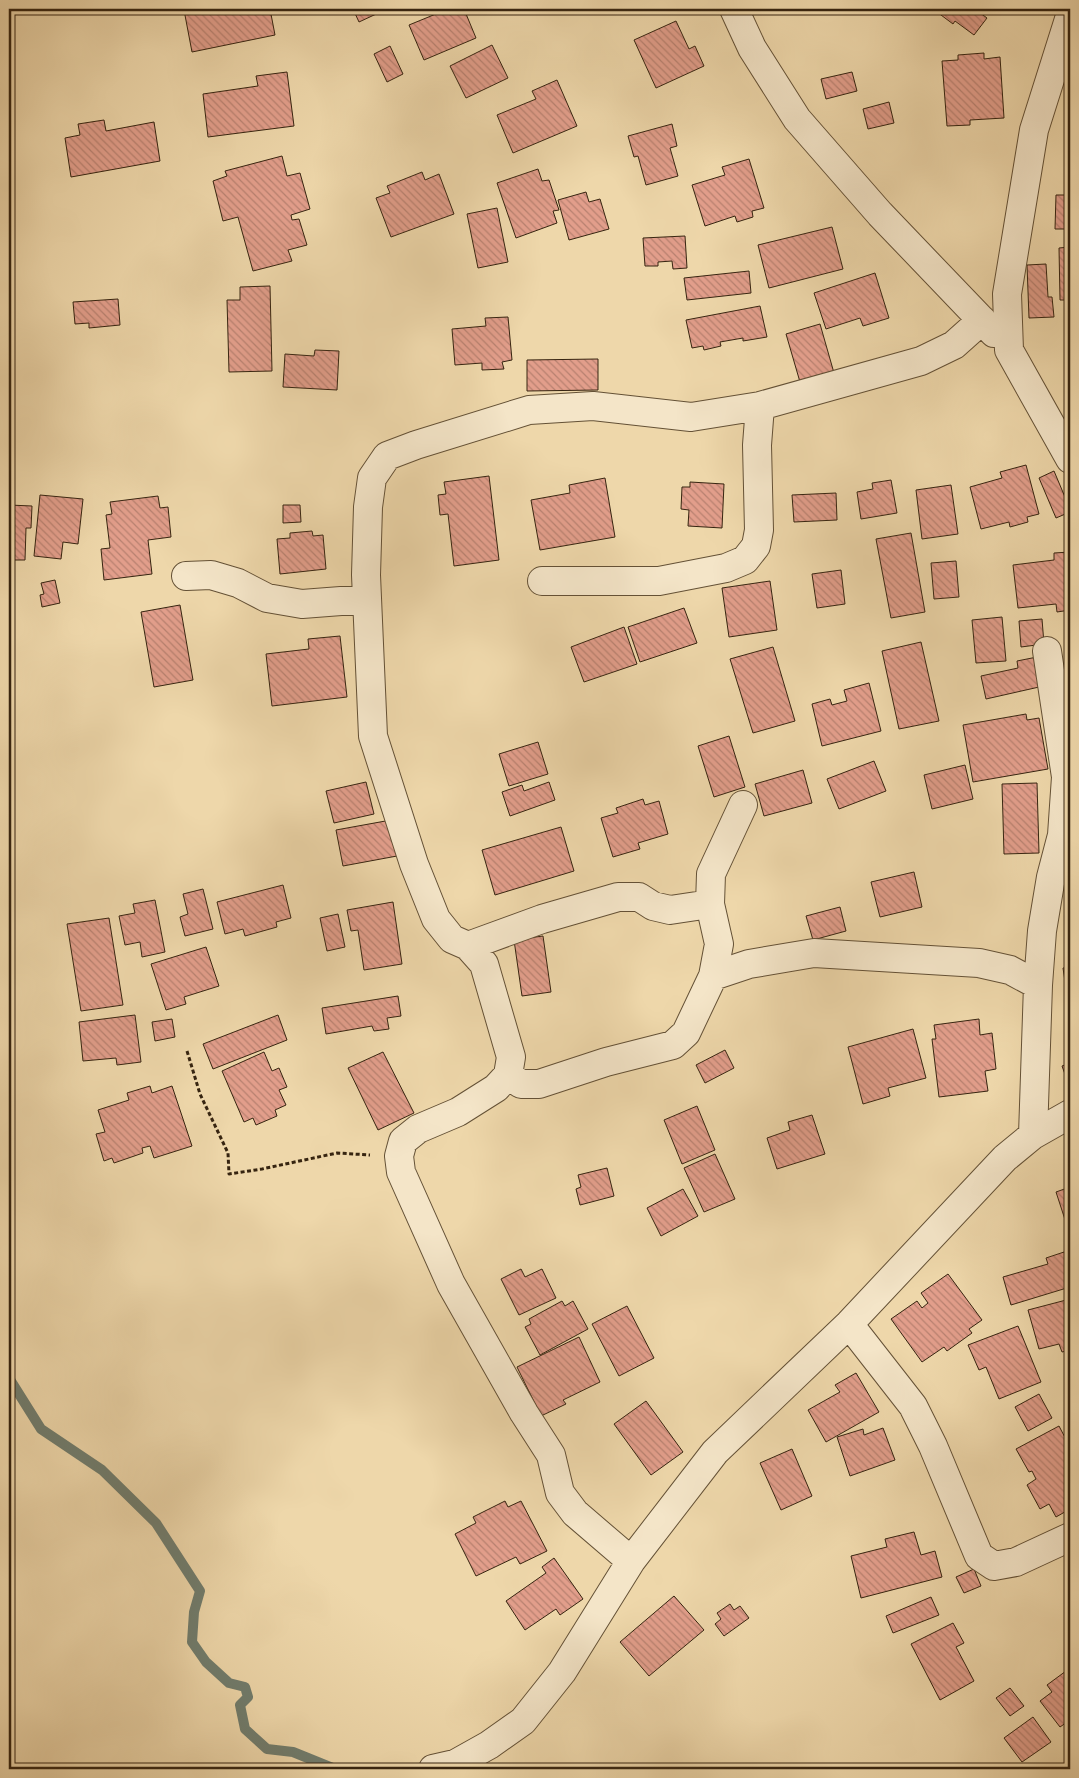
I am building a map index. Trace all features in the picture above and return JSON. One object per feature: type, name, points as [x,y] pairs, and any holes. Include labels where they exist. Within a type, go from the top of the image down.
[{"type":"street","points":[[734,9],[752,48],[797,119],[880,214],[1009,350],[1070,460]]},
{"type":"street","points":[[1009,350],[1007,294],[1034,130],[1070,16]]},
{"type":"street","points":[[631,1561],[575,1514],[560,1493],[551,1455],[524,1413],[451,1284],[401,1172],[399,1156],[403,1141],[418,1129],[458,1112],[496,1088],[508,1074],[510,1057],[507,1040],[484,964],[468,946],[452,939],[436,919],[414,864],[373,736],[367,599],[368,507],[372,478],[388,456],[416,445],[529,410],[593,406],[691,417],[760,406],[921,361],[954,345],[982,320]]},
{"type":"street","points":[[542,581],[659,581],[726,568],[745,560],[756,546],[759,530],[757,445],[760,406]]},
{"type":"street","points":[[186,576],[211,575],[238,583],[266,598],[302,604],[367,599]]},
{"type":"street","points":[[1033,1135],[1038,985],[1042,932],[1051,877],[1062,835],[1066,778],[1047,651]]},
{"type":"street","points":[[508,1074],[521,1084],[539,1084],[606,1062],[673,1046],[686,1033],[713,976],[719,944],[710,904],[711,874],[743,806]]},
{"type":"street","points":[[468,946],[542,919],[618,897],[640,897],[653,906],[670,910],[710,904]]},
{"type":"street","points":[[713,976],[749,964],[814,953],[979,963],[1010,970],[1038,985]]},
{"type":"street","points":[[433,1769],[455,1764],[489,1745],[523,1721],[562,1672],[631,1561],[715,1452],[849,1324],[1005,1158],[1033,1135],[1070,1114]]},
{"type":"street","points":[[849,1324],[913,1406],[933,1446],[979,1556],[994,1566],[1016,1562],[1070,1537]]},
{"type":"path","points":[[187,1051],[200,1094],[228,1153],[228,1174],[262,1169],[337,1153],[380,1156],[401,1172]]},
{"type":"building","points":[[270,9],[275,35],[192,52],[184,10]]},
{"type":"building","points":[[353,9],[387,9],[359,22]]},
{"type":"building","points":[[448,9],[464,9],[476,38],[424,60],[409,25]]},
{"type":"building","points":[[937,9],[975,9],[987,18],[974,35],[955,21],[953,24],[937,12]]},
{"type":"building","points":[[676,21],[689,49],[695,46],[704,66],[656,88],[634,40]]},
{"type":"building","points":[[492,45],[508,78],[466,98],[450,66]]},
{"type":"building","points":[[390,46],[403,74],[387,82],[374,54]]},
{"type":"building","points":[[984,53],[984,59],[1000,57],[1004,118],[970,120],[970,125],[947,126],[942,61],[958,60],[958,55]]},
{"type":"building","points":[[287,72],[294,126],[208,137],[203,94],[258,86],[256,76]]},
{"type":"building","points":[[852,72],[857,91],[826,99],[821,79]]},
{"type":"building","points":[[557,80],[577,126],[513,153],[497,115],[536,99],[532,91]]},
{"type":"building","points":[[889,102],[894,123],[868,129],[863,109]]},
{"type":"building","points":[[104,120],[106,131],[154,122],[160,161],[71,177],[65,138],[80,135],[78,124]]},
{"type":"building","points":[[672,124],[677,146],[670,148],[678,176],[646,185],[638,156],[634,157],[628,136]]},
{"type":"building","points":[[282,156],[287,176],[300,173],[310,209],[291,215],[292,220],[299,219],[307,245],[288,250],[292,261],[253,271],[238,217],[223,221],[213,181],[227,176],[225,171]]},
{"type":"building","points":[[749,159],[764,208],[752,211],[753,217],[737,222],[735,216],[705,226],[692,185],[725,175],[722,167]]},
{"type":"building","points":[[538,169],[542,181],[549,180],[559,210],[553,211],[557,223],[516,238],[497,183]]},
{"type":"building","points":[[422,172],[425,180],[439,174],[454,214],[391,237],[376,198],[390,193],[387,186]]},
{"type":"building","points":[[586,192],[589,202],[600,199],[609,229],[569,240],[558,200]]},
{"type":"building","points":[[1056,195],[1070,195],[1070,236],[1067,236],[1067,229],[1055,229]]},
{"type":"building","points":[[497,208],[508,262],[478,268],[467,214]]},
{"type":"building","points":[[832,227],[843,269],[769,288],[758,245]]},
{"type":"building","points":[[685,236],[687,268],[673,269],[672,261],[658,262],[658,266],[645,266],[643,238]]},
{"type":"building","points":[[1070,247],[1070,300],[1060,300],[1059,248]]},
{"type":"building","points":[[1046,264],[1048,297],[1052,297],[1054,317],[1029,318],[1027,265]]},
{"type":"building","points":[[749,271],[751,293],[687,300],[684,278]]},
{"type":"building","points":[[875,273],[889,318],[863,326],[860,318],[826,329],[814,293]]},
{"type":"building","points":[[270,286],[272,371],[229,372],[227,300],[240,300],[240,287]]},
{"type":"building","points":[[118,299],[120,325],[89,328],[89,323],[75,324],[73,302]]},
{"type":"building","points":[[760,306],[767,337],[743,341],[743,338],[720,342],[721,346],[704,350],[703,346],[692,348],[686,320]]},
{"type":"building","points":[[508,317],[512,360],[502,362],[504,369],[482,370],[482,363],[455,365],[452,329],[486,326],[485,318]]},
{"type":"building","points":[[820,324],[834,373],[800,382],[786,334]]},
{"type":"building","points":[[315,350],[339,351],[337,390],[283,387],[285,354],[314,356]]},
{"type":"building","points":[[598,359],[598,390],[527,391],[527,360]]},
{"type":"building","points":[[1026,465],[1039,514],[1027,517],[1028,522],[1010,527],[1009,522],[981,529],[970,487],[1002,478],[1000,472]]},
{"type":"building","points":[[1054,471],[1070,509],[1070,512],[1056,518],[1039,478]]},
{"type":"building","points":[[489,476],[499,560],[454,566],[448,514],[440,515],[438,495],[446,494],[444,482]]},
{"type":"building","points":[[605,478],[615,537],[540,550],[531,500],[570,493],[569,485]]},
{"type":"building","points":[[891,480],[897,513],[861,519],[857,492],[873,489],[872,483]]},
{"type":"building","points":[[690,482],[724,484],[722,528],[688,526],[689,510],[681,509],[682,487],[690,487]]},
{"type":"building","points":[[951,485],[958,534],[922,539],[916,490]]},
{"type":"building","points":[[836,493],[837,520],[794,522],[792,495]]},
{"type":"building","points":[[40,495],[83,499],[78,544],[63,542],[61,559],[34,556]]},
{"type":"building","points":[[158,496],[160,508],[168,507],[171,537],[148,540],[152,574],[104,580],[101,549],[110,548],[106,515],[112,514],[110,502]]},
{"type":"building","points":[[9,505],[32,506],[31,528],[26,528],[25,560],[9,560]]},
{"type":"building","points":[[283,505],[300,505],[301,522],[283,523]]},
{"type":"building","points":[[312,531],[313,536],[323,535],[326,569],[280,574],[277,539],[290,538],[290,533]]},
{"type":"building","points":[[911,533],[925,612],[891,618],[876,539]]},
{"type":"building","points":[[1070,552],[1070,610],[1057,612],[1056,604],[1018,608],[1013,565],[1054,560],[1054,553]]},
{"type":"building","points":[[956,561],[959,597],[934,599],[931,563]]},
{"type":"building","points":[[841,570],[845,604],[817,608],[812,574]]},
{"type":"building","points":[[55,580],[60,603],[42,607],[40,595],[44,594],[41,583]]},
{"type":"building","points":[[770,581],[777,630],[729,637],[722,588]]},
{"type":"building","points":[[180,605],[193,680],[154,687],[141,612]]},
{"type":"building","points":[[684,608],[697,643],[640,662],[628,627]]},
{"type":"building","points":[[1002,617],[1006,661],[976,663],[972,620]]},
{"type":"building","points":[[1042,619],[1044,644],[1021,647],[1019,621]]},
{"type":"building","points":[[624,627],[637,664],[584,682],[571,647]]},
{"type":"building","points":[[340,636],[347,697],[272,706],[266,654],[309,649],[308,639]]},
{"type":"building","points":[[921,642],[939,721],[899,729],[882,651]]},
{"type":"building","points":[[773,647],[795,721],[753,733],[730,659]]},
{"type":"building","points":[[1042,656],[1048,685],[986,699],[981,676],[1018,668],[1017,661]]},
{"type":"building","points":[[869,683],[881,731],[822,746],[812,704],[830,699],[832,705],[847,701],[844,690]]},
{"type":"building","points":[[1026,714],[1027,720],[1039,718],[1048,769],[973,782],[963,725]]},
{"type":"building","points":[[729,736],[745,787],[714,797],[698,746]]},
{"type":"building","points":[[538,742],[548,774],[509,786],[499,754]]},
{"type":"building","points":[[874,761],[886,791],[839,809],[827,779]]},
{"type":"building","points":[[965,765],[973,799],[932,809],[924,775]]},
{"type":"building","points":[[803,770],[812,803],[764,816],[755,784]]},
{"type":"building","points":[[366,782],[374,814],[334,823],[326,791]]},
{"type":"building","points":[[549,782],[555,800],[510,816],[502,792],[522,785],[524,791]]},
{"type":"building","points":[[1037,783],[1039,853],[1004,854],[1002,784]]},
{"type":"building","points":[[643,799],[645,805],[659,801],[668,834],[638,843],[640,849],[613,857],[601,818],[618,813],[616,808]]},
{"type":"building","points":[[391,820],[397,856],[343,866],[336,830]]},
{"type":"building","points":[[561,827],[574,871],[495,895],[482,850]]},
{"type":"building","points":[[914,872],[922,907],[880,917],[871,882]]},
{"type":"building","points":[[283,885],[291,918],[276,922],[277,927],[245,936],[243,929],[225,934],[217,902]]},
{"type":"building","points":[[203,889],[213,929],[185,936],[180,917],[188,914],[183,894]]},
{"type":"building","points":[[155,900],[165,952],[142,957],[140,942],[125,945],[119,916],[135,913],[133,904]]},
{"type":"building","points":[[393,902],[402,964],[364,970],[358,930],[351,931],[347,910]]},
{"type":"building","points":[[840,907],[846,931],[813,940],[806,916]]},
{"type":"building","points":[[338,914],[345,947],[327,951],[320,918]]},
{"type":"building","points":[[109,918],[123,1005],[81,1011],[67,924]]},
{"type":"building","points":[[543,936],[551,992],[522,996],[514,940]]},
{"type":"building","points":[[206,947],[219,986],[184,997],[186,1004],[166,1010],[151,964]]},
{"type":"building","points":[[1070,967],[1070,1015],[1063,968]]},
{"type":"building","points":[[398,996],[401,1016],[387,1018],[389,1029],[374,1031],[372,1026],[326,1034],[322,1008]]},
{"type":"building","points":[[135,1015],[141,1062],[117,1065],[116,1058],[83,1061],[79,1022]]},
{"type":"building","points":[[278,1015],[287,1040],[213,1069],[203,1044]]},
{"type":"building","points":[[172,1019],[175,1037],[155,1041],[152,1022]]},
{"type":"building","points":[[979,1019],[980,1035],[992,1033],[996,1069],[985,1071],[988,1091],[939,1097],[932,1039],[936,1039],[934,1025]]},
{"type":"building","points":[[913,1029],[926,1078],[888,1088],[890,1096],[863,1104],[848,1047]]},
{"type":"building","points":[[725,1050],[734,1068],[705,1083],[696,1065]]},
{"type":"building","points":[[264,1052],[272,1071],[279,1068],[287,1087],[279,1090],[286,1105],[275,1110],[277,1116],[256,1125],[253,1118],[244,1122],[222,1071]]},
{"type":"building","points":[[383,1052],[414,1113],[378,1130],[348,1068]]},
{"type":"building","points":[[1070,1063],[1070,1088],[1062,1066]]},
{"type":"building","points":[[150,1086],[152,1093],[172,1086],[192,1146],[154,1158],[150,1146],[142,1148],[143,1153],[114,1163],[112,1158],[104,1161],[96,1134],[105,1132],[98,1110],[129,1100],[127,1093]]},
{"type":"building","points":[[697,1106],[715,1150],[682,1164],[664,1120]]},
{"type":"building","points":[[812,1115],[825,1154],[777,1169],[767,1138],[790,1130],[788,1122]]},
{"type":"building","points":[[715,1154],[735,1199],[704,1212],[684,1168]]},
{"type":"building","points":[[607,1168],[614,1196],[580,1205],[576,1189],[581,1187],[578,1175]]},
{"type":"building","points":[[1070,1187],[1070,1235],[1056,1192]]},
{"type":"building","points":[[683,1189],[698,1216],[661,1236],[647,1208]]},
{"type":"building","points":[[1064,1252],[1070,1272],[1070,1287],[1011,1305],[1003,1277],[1048,1264],[1046,1258]]},
{"type":"building","points":[[521,1269],[525,1277],[542,1269],[556,1298],[519,1315],[501,1279]]},
{"type":"building","points":[[948,1274],[982,1320],[969,1329],[972,1333],[947,1351],[944,1347],[922,1362],[891,1319],[917,1301],[922,1308],[928,1303],[921,1293]]},
{"type":"building","points":[[1070,1299],[1070,1350],[1062,1352],[1059,1344],[1039,1349],[1028,1310]]},
{"type":"building","points":[[562,1301],[565,1306],[573,1301],[588,1329],[540,1355],[525,1327],[531,1324],[529,1319]]},
{"type":"building","points":[[627,1306],[654,1358],[619,1376],[592,1324]]},
{"type":"building","points":[[1018,1326],[1041,1382],[999,1399],[986,1367],[979,1370],[968,1345]]},
{"type":"building","points":[[579,1337],[600,1382],[563,1400],[566,1404],[541,1416],[517,1367]]},
{"type":"building","points":[[856,1373],[879,1412],[826,1442],[808,1410],[840,1392],[835,1385]]},
{"type":"building","points":[[1039,1394],[1052,1418],[1028,1431],[1015,1407]]},
{"type":"building","points":[[646,1401],[683,1452],[651,1475],[614,1424]]},
{"type":"building","points":[[1059,1426],[1070,1447],[1070,1509],[1056,1517],[1049,1504],[1040,1509],[1027,1485],[1036,1479],[1032,1471],[1029,1472],[1016,1449]]},
{"type":"building","points":[[883,1428],[895,1460],[850,1476],[837,1437],[863,1429],[864,1435]]},
{"type":"building","points":[[792,1449],[812,1496],[781,1510],[760,1463]]},
{"type":"building","points":[[505,1501],[508,1507],[521,1501],[547,1551],[520,1564],[516,1557],[476,1576],[455,1534],[476,1523],[473,1517]]},
{"type":"building","points":[[914,1532],[921,1555],[935,1551],[942,1577],[861,1598],[851,1556],[887,1547],[885,1539]]},
{"type":"building","points":[[554,1558],[583,1599],[560,1615],[556,1609],[525,1630],[506,1601],[546,1573],[542,1567]]},
{"type":"building","points":[[974,1569],[981,1586],[964,1593],[956,1577]]},
{"type":"building","points":[[674,1596],[704,1630],[649,1676],[620,1642]]},
{"type":"building","points":[[931,1597],[939,1615],[893,1633],[886,1616]]},
{"type":"building","points":[[730,1604],[734,1610],[740,1606],[749,1618],[724,1636],[715,1624],[721,1619],[717,1613]]},
{"type":"building","points":[[953,1623],[964,1643],[956,1647],[974,1681],[940,1700],[911,1644]]},
{"type":"building","points":[[1066,1671],[1070,1676],[1070,1720],[1060,1727],[1040,1701],[1052,1692],[1047,1685]]},
{"type":"building","points":[[1010,1688],[1024,1706],[1010,1716],[996,1698]]},
{"type":"building","points":[[1033,1717],[1051,1742],[1022,1762],[1004,1738]]},
{"type":"waterway","points":[[9,1378],[41,1429],[102,1470],[156,1523],[200,1591],[194,1612],[192,1642],[206,1662],[229,1683],[245,1687],[248,1697],[240,1705],[245,1729],[267,1749],[293,1752],[335,1769]]}]
